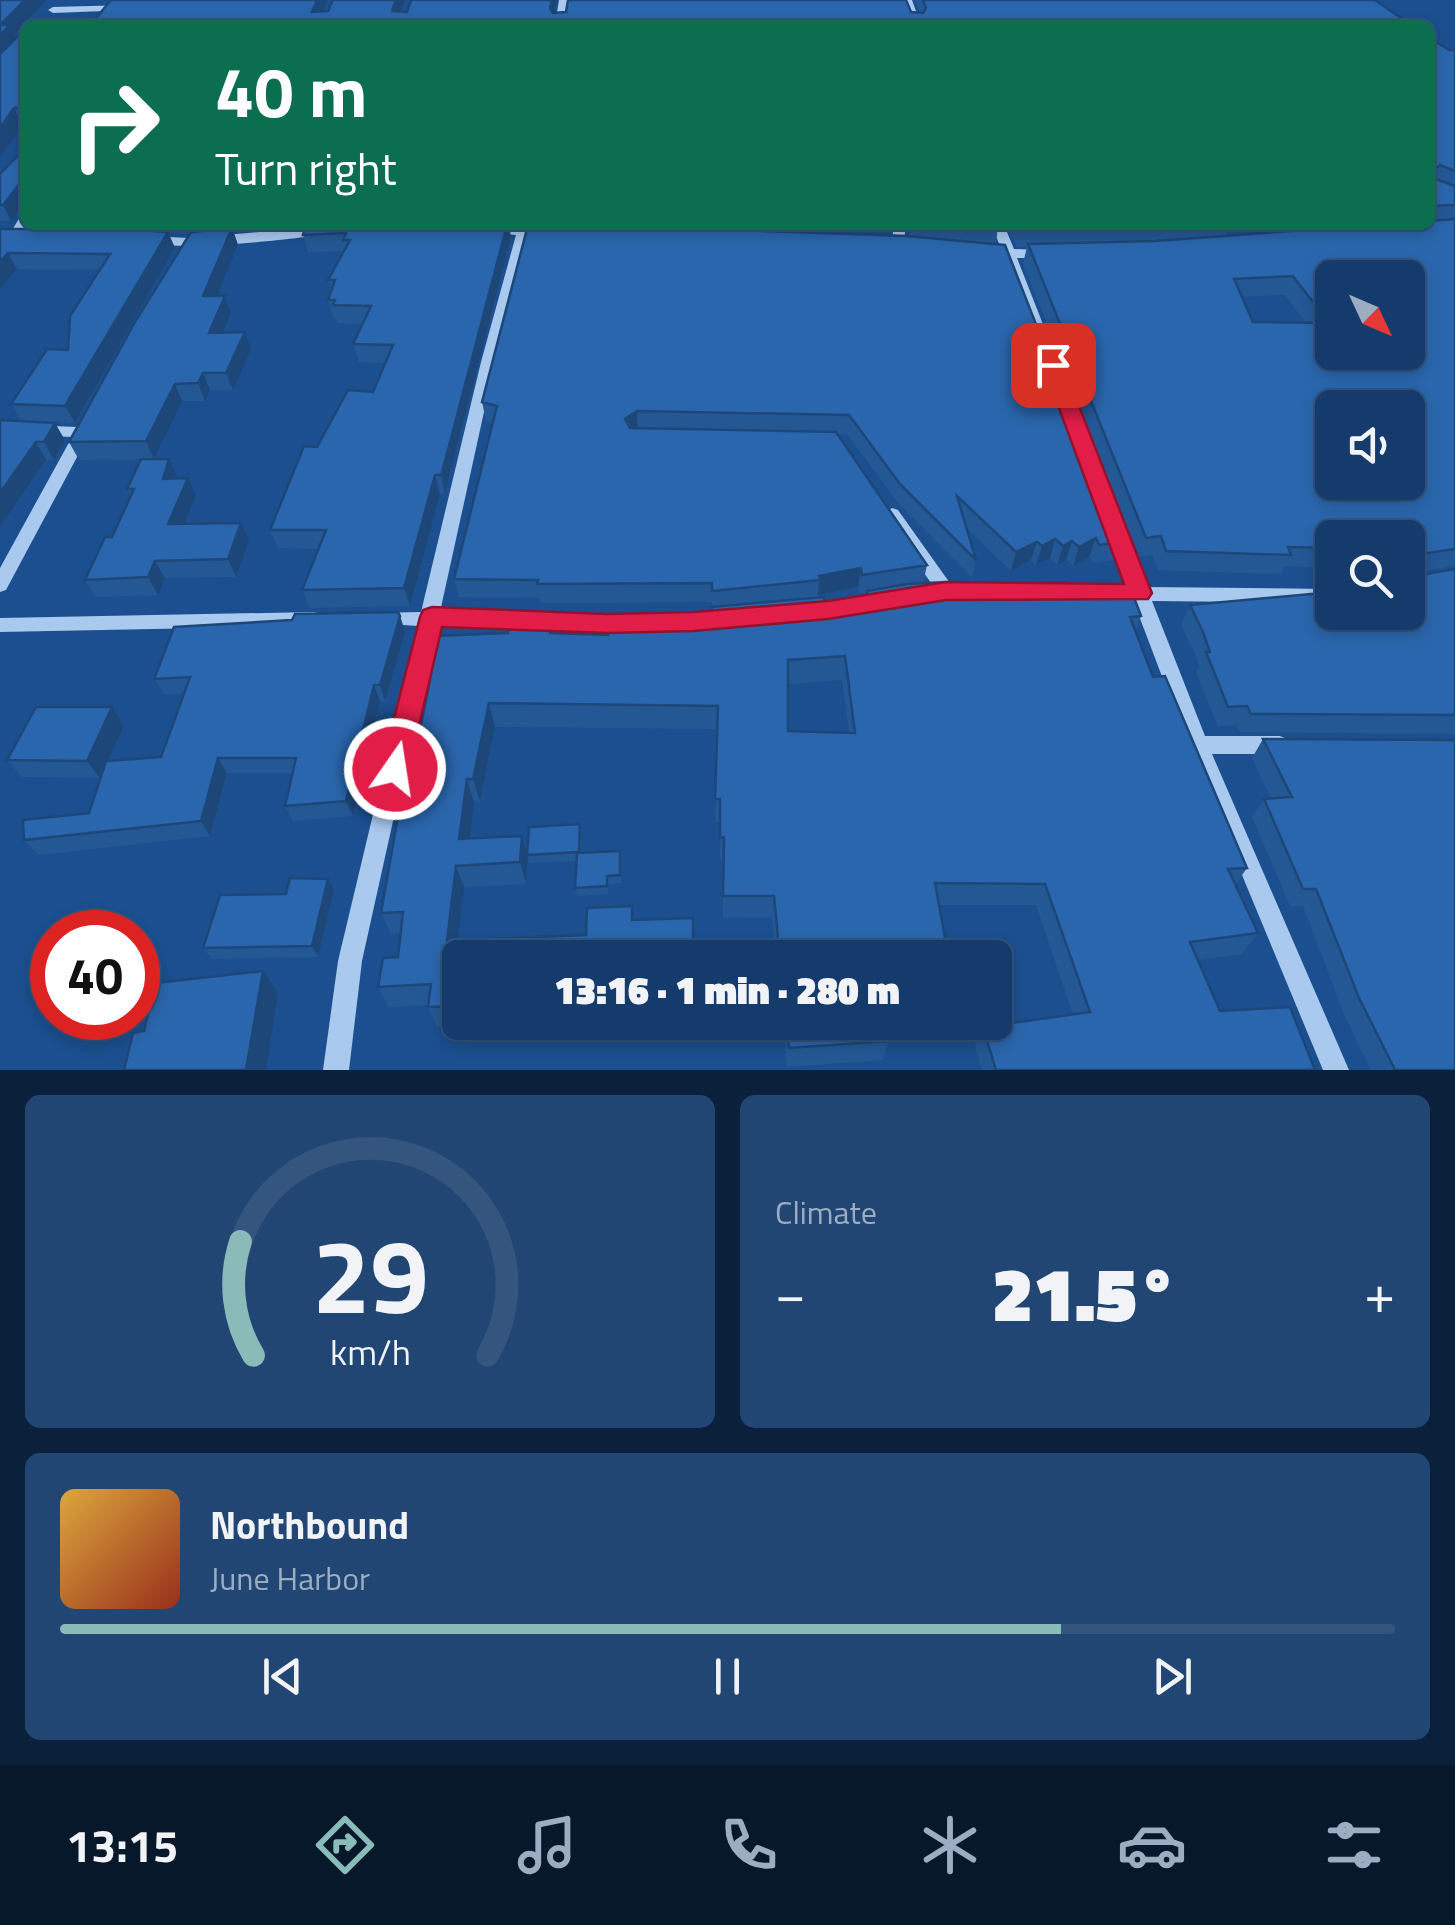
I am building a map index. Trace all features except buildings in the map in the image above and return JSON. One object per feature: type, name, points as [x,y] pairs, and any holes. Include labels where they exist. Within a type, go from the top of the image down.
[{"type":"street","points":[[44,20],[64,0]]},
{"type":"street","points":[[889,3],[908,2]]},
{"type":"street","points":[[564,3],[583,7]]},
{"type":"street","points":[[53,10],[141,8]]},
{"type":"street","points":[[28,230],[34,233]]},
{"type":"street","points":[[136,239],[190,242],[292,230]]},
{"type":"street","points":[[336,1070],[350,962],[488,362],[524,230]]},
{"type":"street","points":[[530,230],[560,235]]},
{"type":"street","points":[[898,246],[900,230]]},
{"type":"street","points":[[1000,230],[1198,745],[1336,1070]]},
{"type":"street","points":[[180,258],[190,242]]},
{"type":"street","points":[[878,245],[916,247]]},
{"type":"street","points":[[973,252],[1070,253]]},
{"type":"street","points":[[0,585],[8,552],[91,416]]},
{"type":"street","points":[[0,429],[82,432]]},
{"type":"street","points":[[790,613],[934,594],[883,502]]},
{"type":"street","points":[[1084,592],[1315,596]]},
{"type":"street","points":[[0,625],[432,617],[607,624],[751,617]]},
{"type":"street","points":[[1198,745],[1297,744]]},
{"type":"route","points":[[395,769],[432,617],[607,624],[694,622],[828,610],[946,591],[1140,593],[1053,365]]}]
